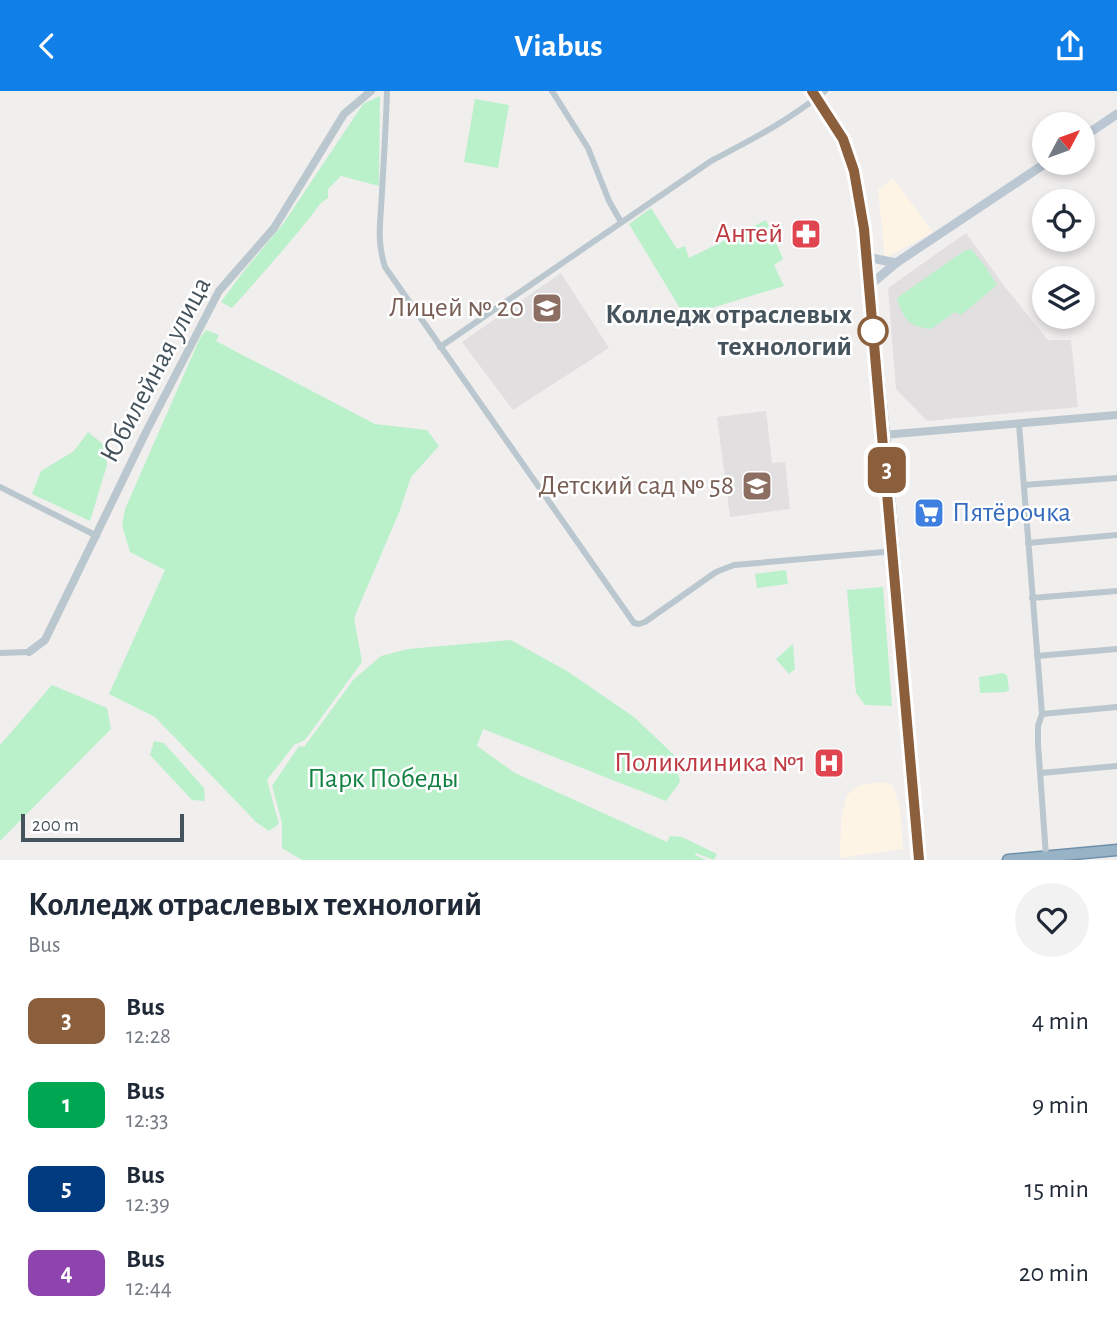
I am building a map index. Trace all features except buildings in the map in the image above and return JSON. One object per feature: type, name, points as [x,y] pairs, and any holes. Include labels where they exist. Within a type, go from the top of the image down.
[{"type":"highway","points":[[818,93],[843,139],[859,190],[870,285],[919,860]]},
{"type":"highway","points":[[1008,860],[1117,850]]},
{"type":"main road","points":[[1096,128],[1117,114]]},
{"type":"main road","points":[[870,285],[896,263],[1032,172]]},
{"type":"main road","points":[[867,257],[896,263]]},
{"type":"street","name":"Юбилейная улица","points":[[29,652],[45,640],[146,432],[219,291],[274,228],[344,114],[372,91]]},
{"type":"street","points":[[387,91],[382,205],[378,233],[379,249],[385,267],[634,623],[645,622],[716,572],[734,565],[884,552],[894,554]]},
{"type":"street","points":[[552,91],[588,148],[609,201],[621,222]]},
{"type":"street","points":[[440,347],[711,161],[750,142],[818,93]]},
{"type":"street","points":[[883,435],[1117,415]]},
{"type":"street","points":[[1019,424],[1042,713],[1038,726],[1046,856]]},
{"type":"street","points":[[1024,485],[1117,478]]},
{"type":"street","points":[[0,487],[97,535]]},
{"type":"street","points":[[1028,543],[1117,535]]},
{"type":"street","points":[[1032,598],[1117,591]]},
{"type":"street","points":[[1037,656],[1117,649]]},
{"type":"street","points":[[0,653],[29,652]]},
{"type":"street","points":[[1042,713],[1117,707]]},
{"type":"street","points":[[1041,773],[1117,766]]},
{"type":"shaded area","points":[[893,178],[933,232],[885,258],[878,190]]},
{"type":"shaded area","points":[[966,233],[1032,320],[1032,329],[1039,329],[1048,340],[1071,340],[1078,407],[927,421],[896,389],[888,288]]},
{"type":"shaded area","name":"Лицей № 20","points":[[561,273],[609,348],[513,410],[462,342]]},
{"type":"shaded area","name":"Детский сад № 58","points":[[766,411],[772,463],[785,462],[790,509],[730,517],[717,417]]},
{"type":"shaded area","points":[[885,782],[893,786],[900,806],[903,849],[840,858],[841,819],[847,795],[859,785]]},
{"type":"green space","points":[[380,96],[379,186],[341,176],[328,189],[328,198],[232,308],[221,302],[283,224],[363,104]]},
{"type":"green space","points":[[475,99],[509,105],[498,168],[464,162]]},
{"type":"green space","points":[[651,208],[677,249],[685,246],[689,258],[766,220],[783,259],[774,265],[784,286],[705,310],[709,321],[695,326],[684,315],[629,224]]},
{"type":"green space","points":[[971,249],[997,285],[961,315],[955,312],[931,329],[917,326],[908,320],[897,298],[964,251]]},
{"type":"green space","points":[[206,330],[219,335],[216,341],[375,424],[427,430],[439,446],[411,477],[400,510],[354,618],[362,662],[305,740],[294,745],[267,780],[279,824],[269,831],[256,822],[155,717],[109,694],[165,570],[130,552],[122,525],[125,509],[200,338]]},
{"type":"green space","points":[[88,432],[104,445],[107,465],[90,521],[32,494],[41,471],[74,451]]},
{"type":"green space","points":[[786,570],[788,584],[757,588],[755,574]]},
{"type":"green space","points":[[883,587],[892,706],[865,705],[856,693],[847,590]]},
{"type":"green space","name":"Парк Победы","points":[[511,640],[567,671],[634,717],[674,755],[680,782],[666,801],[483,729],[477,746],[515,773],[667,842],[670,836],[682,837],[717,854],[714,860],[696,853],[695,855],[706,860],[302,860],[282,848],[282,823],[272,786],[299,746],[304,747],[354,679],[381,656],[408,649]]},
{"type":"green space","points":[[793,644],[795,669],[789,674],[776,659]]},
{"type":"green space","points":[[1003,673],[1007,675],[1009,690],[980,693],[979,677]]},
{"type":"green space","points":[[52,685],[107,708],[111,729],[0,841],[0,745]]},
{"type":"green space","points":[[154,741],[164,743],[204,788],[205,801],[192,800],[150,755]]},
{"type":"bus line","name":"3","points":[[812,91],[843,139],[859,190],[885,450],[919,860]]},
{"type":"place","name":"Антей","points":[[806,234]]},
{"type":"place","name":"Лицей № 20","points":[[547,308]]},
{"type":"place","name":"Колледж отраслевых технологий","points":[[873,331]]},
{"type":"place","name":"Детский сад № 58","points":[[757,486]]},
{"type":"place","name":"Пятёрочка","points":[[929,513]]},
{"type":"place","name":"Поликлиника №1","points":[[829,763]]}]
